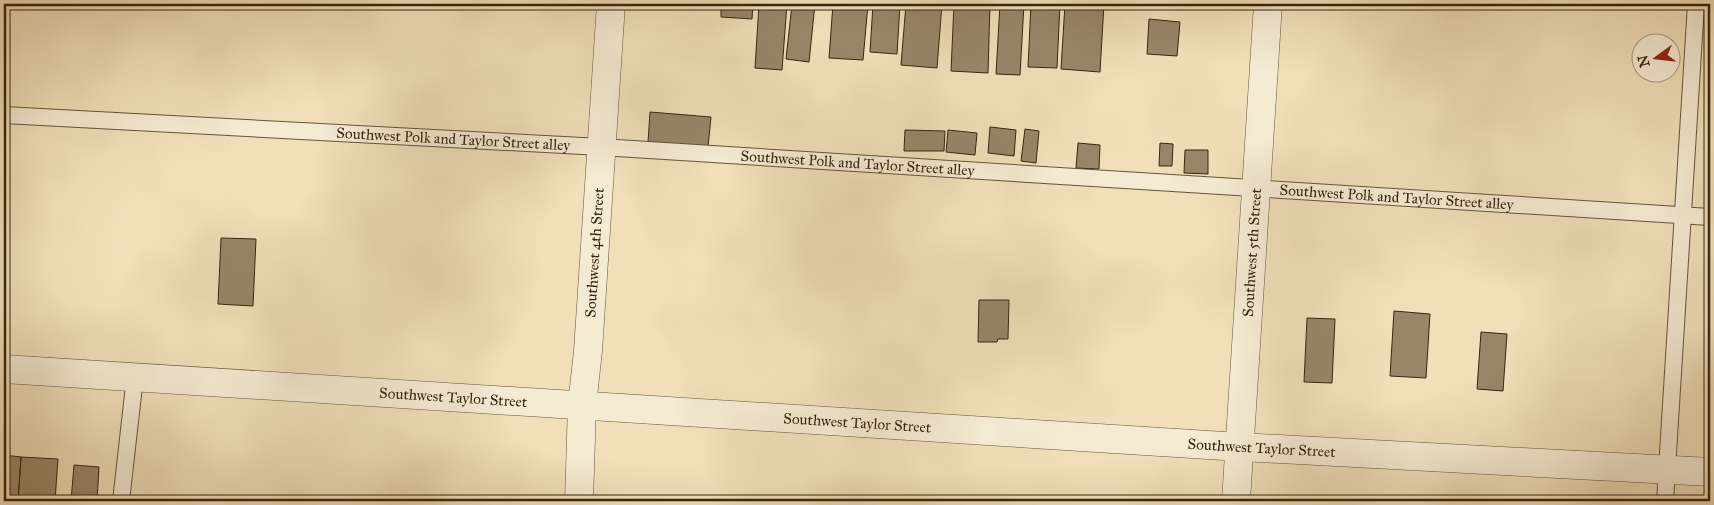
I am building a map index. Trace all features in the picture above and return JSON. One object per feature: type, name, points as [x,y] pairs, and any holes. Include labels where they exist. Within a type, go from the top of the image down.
[{"type":"street","name":"Southwest 4th Street","points":[[579,501],[582,405],[588,351],[611,4]]},
{"type":"street","name":"Southwest 5th Street","points":[[1236,501],[1268,4]]},
{"type":"street","name":"Southwest Taylor Street","points":[[4,369],[1240,447],[1710,472]]},
{"type":"lane","points":[[1665,501],[1696,4]]},
{"type":"lane","name":"Southwest Polk and Taylor Street alley","points":[[4,115],[601,147],[1710,217]]},
{"type":"lane","points":[[121,501],[135,377]]},
{"type":"building","points":[[721,4],[753,4],[752,19],[721,17]]},
{"type":"building","points":[[759,4],[787,4],[782,70],[755,68]]},
{"type":"building","points":[[792,4],[815,4],[809,62],[786,59]]},
{"type":"building","points":[[833,4],[868,4],[863,60],[829,58]]},
{"type":"building","points":[[873,4],[900,4],[897,54],[870,52]]},
{"type":"building","points":[[906,4],[942,4],[937,68],[901,65]]},
{"type":"building","points":[[954,4],[990,4],[988,73],[951,71]]},
{"type":"building","points":[[1000,4],[1024,4],[1020,75],[996,74]]},
{"type":"building","points":[[1031,4],[1060,4],[1057,68],[1028,67]]},
{"type":"building","points":[[1065,4],[1104,4],[1100,72],[1061,69]]},
{"type":"building","points":[[1149,19],[1180,22],[1177,56],[1147,54]]},
{"type":"building","points":[[650,112],[711,117],[708,147],[648,142]]},
{"type":"building","points":[[990,127],[1016,130],[1014,156],[988,153]]},
{"type":"building","points":[[1025,129],[1039,131],[1036,163],[1021,161]]},
{"type":"building","points":[[905,130],[945,131],[944,151],[904,151]]},
{"type":"building","points":[[948,130],[977,133],[975,155],[946,152]]},
{"type":"building","points":[[1078,143],[1100,145],[1099,169],[1076,168]]},
{"type":"building","points":[[1160,143],[1173,144],[1172,166],[1159,166]]},
{"type":"building","points":[[1185,150],[1208,150],[1208,174],[1184,173]]},
{"type":"building","points":[[221,238],[256,239],[253,306],[218,304]]},
{"type":"building","points":[[979,300],[1009,300],[1008,339],[998,339],[997,342],[978,342]]},
{"type":"building","points":[[1394,311],[1430,314],[1426,378],[1390,376]]},
{"type":"building","points":[[1307,318],[1335,319],[1332,383],[1304,382]]},
{"type":"building","points":[[1481,332],[1507,334],[1503,391],[1477,389]]},
{"type":"building","points":[[4,455],[21,457],[18,501],[4,501]]},
{"type":"building","points":[[21,457],[58,459],[55,501],[18,501]]},
{"type":"building","points":[[74,465],[99,467],[97,501],[71,501]]}]
